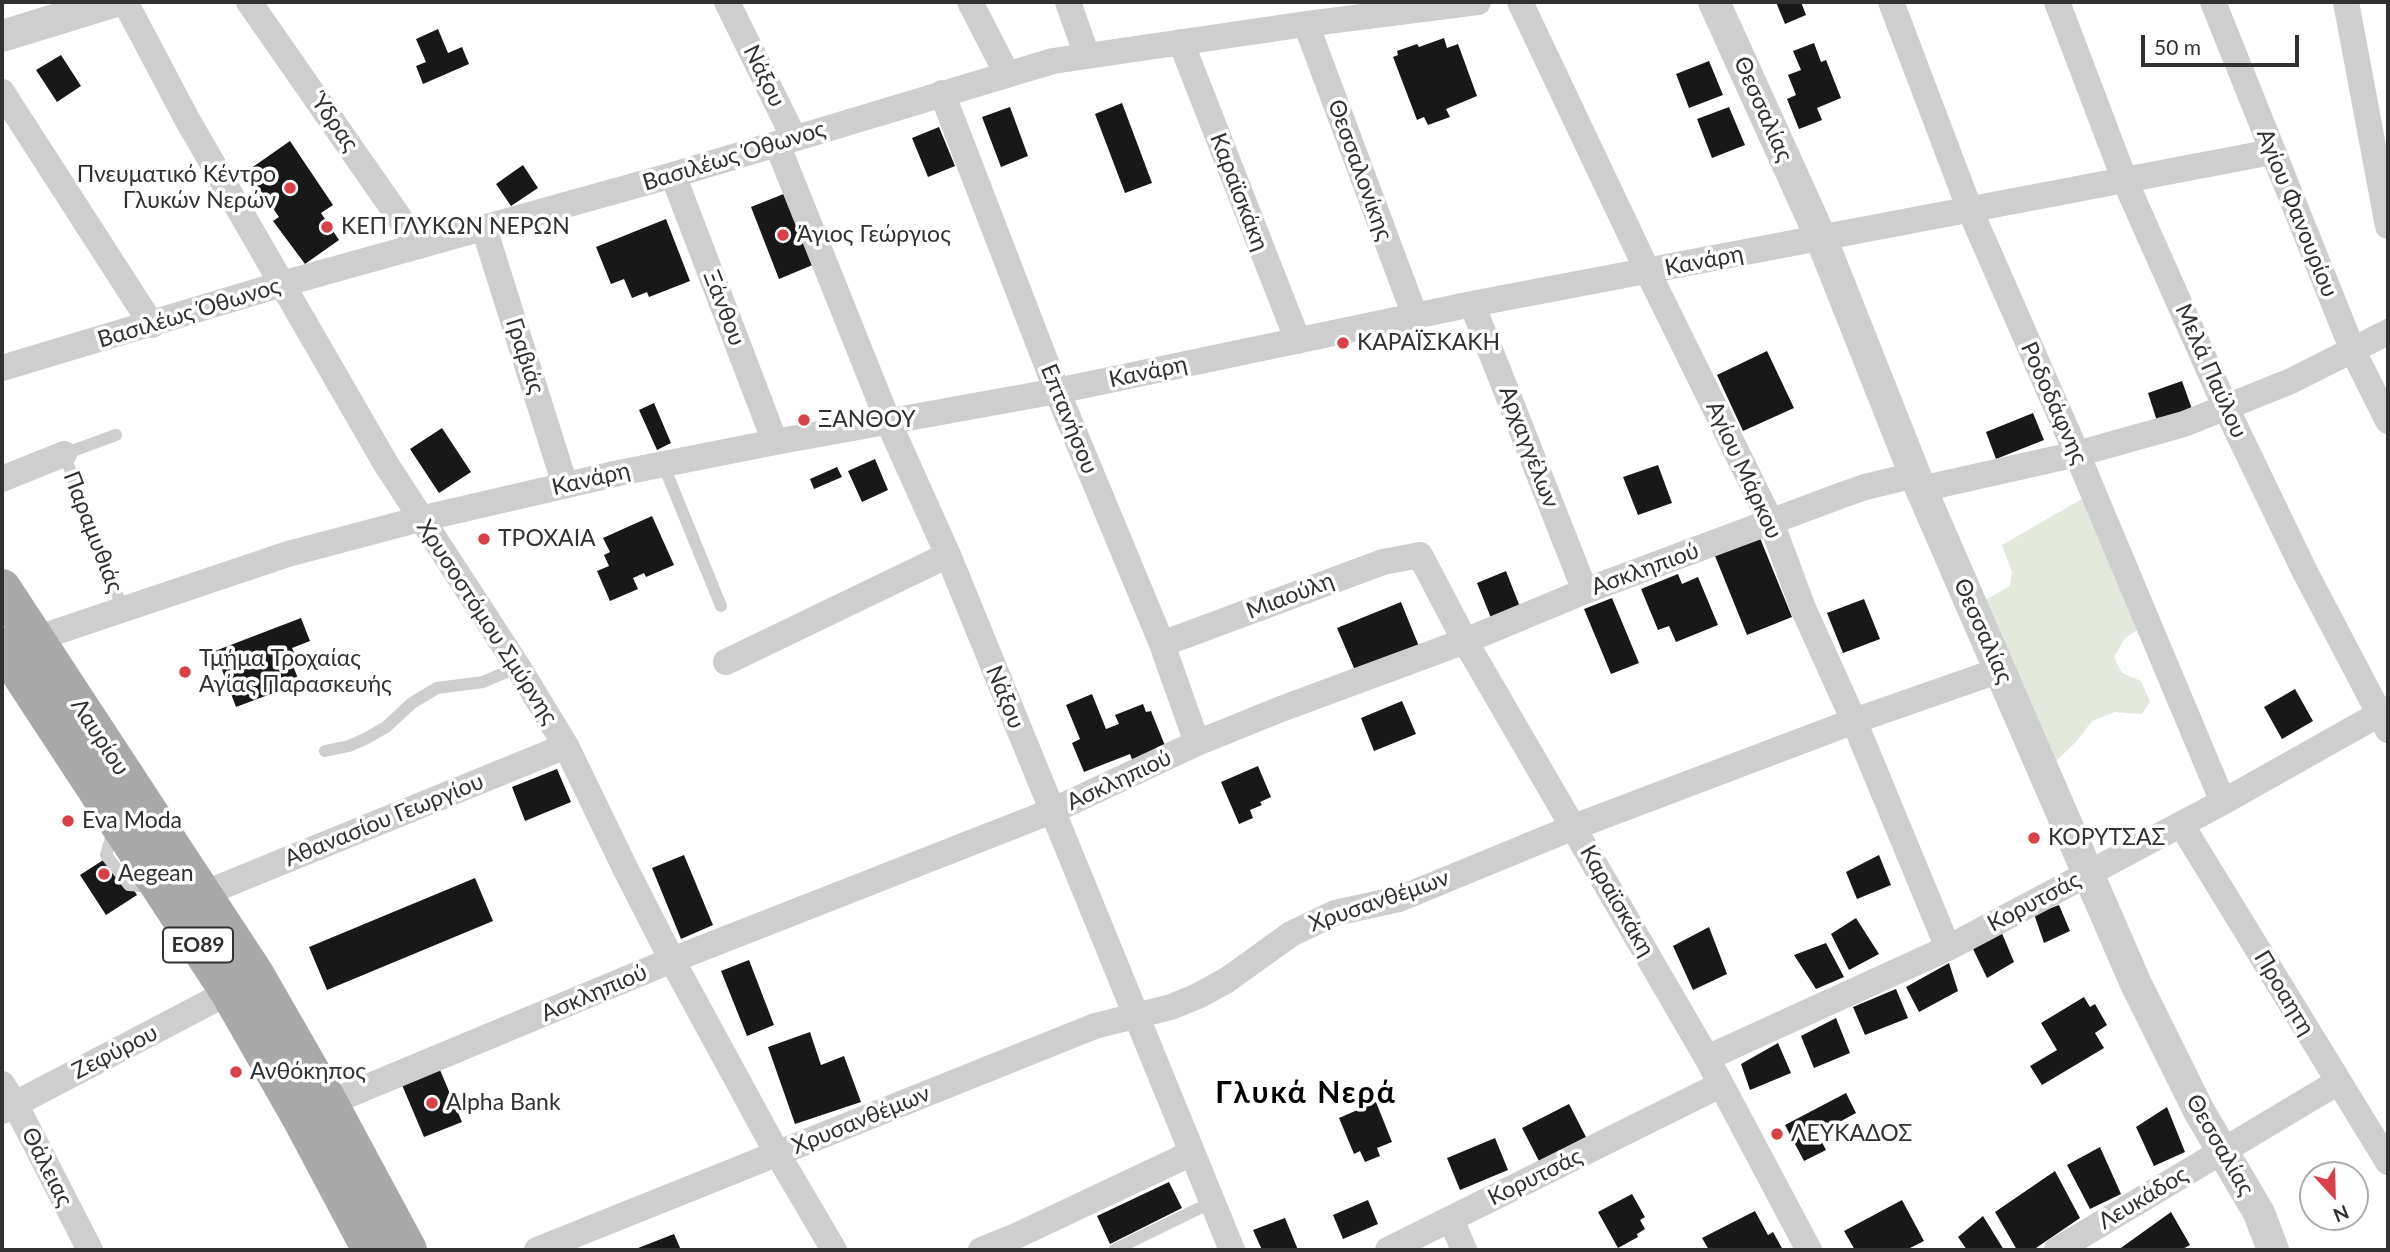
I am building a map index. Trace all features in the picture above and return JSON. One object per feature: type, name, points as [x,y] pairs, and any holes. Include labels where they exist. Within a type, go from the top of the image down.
[{"type":"main road","name":"Λαυρίου","points":[[2,588],[11,647],[116,820],[229,992],[296,1109],[371,1250]]},
{"type":"main road","name":"Λαυρίου","points":[[11,647],[203,894],[255,974],[329,1103],[408,1250]]},
{"type":"street","points":[[2,36],[113,2]]},
{"type":"street","name":"Χρυσοστόμου Σμύρνης","points":[[125,2],[188,121],[421,519],[566,746],[672,960],[777,1153],[834,1250]]},
{"type":"street","name":"Ύδρας","points":[[249,2],[419,246]]},
{"type":"street","points":[[970,2],[1007,74]]},
{"type":"street","points":[[1068,2],[1087,56]]},
{"type":"street","name":"Βασιλέως Όθωνος","points":[[2,368],[282,284],[673,175],[1053,61],[1181,42],[1314,16],[1478,2]]},
{"type":"street","name":"Αγίου Μάρκου","points":[[1520,2],[1771,522],[1803,608],[1854,721],[1948,948]]},
{"type":"street","name":"Θεσσαλίας","points":[[1714,2],[1821,238],[1918,482],[2155,1026],[2199,1111],[2259,1213],[2273,1250]]},
{"type":"street","name":"Ροδοδάφνης","points":[[1891,2],[1970,211],[2077,454],[2223,802]]},
{"type":"street","name":"Μελά Παύλου","points":[[2057,2],[2125,181],[2226,408],[2305,572],[2385,718]]},
{"type":"street","name":"Αγίου Φανουρίου","points":[[2213,2],[2353,351],[2388,421]]},
{"type":"street","points":[[2346,2],[2385,189],[2388,226]]},
{"type":"street","name":"Νάξου","points":[[730,8],[786,141],[888,421],[948,555],[1232,1250]]},
{"type":"street","name":"Θεσσαλονίκης","points":[[1314,16],[1415,316]]},
{"type":"street","name":"Καραϊσκάκη","points":[[1181,42],[1298,341]]},
{"type":"street","points":[[2,92],[152,325]]},
{"type":"street","name":"Επτανήσου","points":[[942,93],[1057,391],[1162,644],[1197,743]]},
{"type":"street","name":"Κανάρη","points":[[11,647],[288,554],[565,485],[775,442],[1057,391],[1472,304],[2272,152]]},
{"type":"street","name":"Ξάνθου","points":[[673,175],[775,442]]},
{"type":"street","name":"Γραβιάς","points":[[484,228],[565,485]]},
{"type":"street","name":"Αρχαγγέλων","points":[[1472,304],[1584,591]]},
{"type":"street","name":"Ασκληπιού","points":[[329,1103],[672,960],[1052,811],[1197,743],[1465,641],[1584,591],[1866,486],[1918,482],[2077,454],[2184,424],[2291,382],[2388,332]]},
{"type":"street","points":[[2,479],[64,454]]},
{"type":"street","points":[[726,662],[948,555]]},
{"type":"street","name":"Καραϊσκάκη","points":[[1420,555],[1465,641],[1707,1058],[1809,1250]]},
{"type":"street","name":"Μιαούλη","points":[[1162,644],[1383,562],[1420,555]]},
{"type":"street","name":"Χρυσανθέμων","points":[[537,1250],[1095,1026],[1171,1007],[1198,996],[1220,984],[1291,934],[1335,913],[1399,899],[1574,827],[1854,721],[2000,670]]},
{"type":"street","name":"Κορυτσάς","points":[[1707,1058],[1948,948],[2385,718]]},
{"type":"street","name":"Αθανασίου Γεωργίου","points":[[203,894],[566,746]]},
{"type":"street","name":"Προαητη","points":[[2181,824],[2388,1162]]},
{"type":"street","name":"Ζεφύρου","points":[[6,1100],[229,992]]},
{"type":"street","name":"Λευκάδος","points":[[2057,1250],[2338,1082]]},
{"type":"street","name":"Κορυτσάς","points":[[1388,1250],[1720,1085]]},
{"type":"street","name":"Θάλειας","points":[[6,1100],[90,1250]]},
{"type":"street","points":[[981,1250],[1192,1153]]},
{"type":"street","points":[[1451,1219],[1464,1250]]},
{"type":"lane","points":[[64,454],[116,435]]},
{"type":"lane","name":"Παραμυθιάς","points":[[64,454],[122,610]]},
{"type":"lane","points":[[663,464],[721,606]]},
{"type":"lane","points":[[325,751],[365,739],[386,727],[412,703],[437,688],[483,682],[518,667]]},
{"type":"lane","points":[[1114,1250],[1212,1202]]},
{"type":"shaded area","points":[[2087,496],[2141,628],[2125,638],[2114,657],[2122,673],[2141,681],[2150,702],[2142,714],[2115,712],[2092,721],[2076,742],[2054,763],[1985,600],[2010,586],[2012,572],[2002,545]]},
{"type":"building","points":[[1776,2],[1801,2],[1806,15],[1785,24]]},
{"type":"building","points":[[438,29],[448,53],[462,47],[469,64],[423,84],[416,66],[426,62],[416,39]]},
{"type":"building","points":[[1444,38],[1447,48],[1458,44],[1477,96],[1446,109],[1450,117],[1428,125],[1424,117],[1417,120],[1393,57],[1398,55],[1397,51]]},
{"type":"building","points":[[1814,43],[1821,62],[1826,60],[1841,98],[1817,108],[1822,120],[1799,129],[1787,99],[1796,95],[1788,75],[1801,70],[1793,51]]},
{"type":"building","points":[[61,55],[81,86],[57,102],[36,70]]},
{"type":"building","points":[[1709,61],[1723,95],[1689,108],[1676,74]]},
{"type":"building","points":[[1122,103],[1152,183],[1125,193],[1095,114]]},
{"type":"building","points":[[1010,107],[1028,156],[1001,167],[982,117]]},
{"type":"building","points":[[1729,107],[1745,145],[1712,158],[1697,119]]},
{"type":"building","points":[[939,127],[955,166],[928,177],[912,138]]},
{"type":"building","name":"Πνευματικό Κέντρο Γλυκών Νερών","points":[[290,141],[333,205],[321,213],[339,240],[305,264],[273,221],[279,217],[247,171]]},
{"type":"building","points":[[523,165],[538,188],[511,206],[496,184]]},
{"type":"building","name":"Άγιος Γεώργιος","points":[[786,193],[815,264],[779,279],[751,207]]},
{"type":"building","points":[[666,219],[690,281],[649,297],[647,292],[632,298],[624,279],[611,284],[596,247]]},
{"type":"building","points":[[1767,351],[1794,408],[1743,431],[1717,375]]},
{"type":"building","points":[[2182,381],[2192,409],[2157,421],[2148,393]]},
{"type":"building","points":[[654,403],[671,443],[657,450],[639,410]]},
{"type":"building","points":[[2033,413],[2044,440],[1996,459],[1986,432]]},
{"type":"building","points":[[442,428],[471,472],[439,493],[410,449]]},
{"type":"building","points":[[875,459],[888,490],[862,502],[848,471]]},
{"type":"building","points":[[1658,465],[1672,503],[1638,515],[1623,477]]},
{"type":"building","points":[[837,467],[842,477],[814,489],[810,479]]},
{"type":"building","points":[[652,516],[674,565],[646,577],[644,573],[633,578],[638,589],[610,601],[597,571],[609,566],[604,555],[610,552],[603,538]]},
{"type":"building","points":[[1760,538],[1792,617],[1747,635],[1715,556]]},
{"type":"building","points":[[1506,571],[1520,607],[1491,618],[1477,583]]},
{"type":"building","points":[[1678,574],[1682,584],[1698,577],[1718,625],[1676,642],[1669,626],[1658,630],[1641,589]]},
{"type":"building","points":[[1612,598],[1639,663],[1611,674],[1584,609]]},
{"type":"building","points":[[1864,599],[1880,639],[1843,653],[1827,613]]},
{"type":"building","points":[[1401,602],[1420,649],[1357,675],[1337,628]]},
{"type":"building","points":[[301,618],[310,641],[292,648],[299,664],[293,666],[300,683],[236,707],[215,651]]},
{"type":"building","points":[[2295,689],[2313,721],[2282,739],[2264,707]]},
{"type":"building","points":[[1092,694],[1106,729],[1119,724],[1115,715],[1143,704],[1146,712],[1151,711],[1166,748],[1133,762],[1130,754],[1084,772],[1072,743],[1080,739],[1066,705]]},
{"type":"building","points":[[1402,701],[1416,734],[1374,751],[1361,718]]},
{"type":"building","points":[[1258,766],[1271,797],[1250,810],[1253,818],[1239,824],[1221,782]]},
{"type":"building","points":[[557,769],[571,802],[525,821],[512,787]]},
{"type":"building","points":[[111,855],[137,895],[106,915],[80,875]]},
{"type":"building","points":[[684,855],[713,925],[681,939],[652,868]]},
{"type":"building","points":[[1879,855],[1891,885],[1857,899],[1846,872]]},
{"type":"building","points":[[475,878],[493,921],[327,990],[309,947]]},
{"type":"building","points":[[2059,905],[2070,931],[2044,943],[2034,914]]},
{"type":"building","points":[[1856,918],[1879,954],[1849,970],[1831,934]]},
{"type":"building","points":[[1709,927],[1727,974],[1693,990],[1673,946]]},
{"type":"building","points":[[2001,931],[2014,962],[1987,978],[1973,949]]},
{"type":"building","points":[[1826,943],[1844,977],[1816,989],[1794,955]]},
{"type":"building","points":[[749,960],[774,1025],[747,1036],[721,971]]},
{"type":"building","points":[[1949,963],[1958,991],[1919,1012],[1906,987]]},
{"type":"building","points":[[1896,989],[1908,1018],[1865,1035],[1853,1007]]},
{"type":"building","points":[[2084,997],[2090,1007],[2095,1004],[2107,1025],[2095,1033],[2104,1048],[2042,1085],[2030,1066],[2057,1050],[2041,1023]]},
{"type":"building","points":[[1836,1018],[1850,1053],[1814,1068],[1801,1036]]},
{"type":"building","points":[[810,1032],[821,1065],[844,1056],[861,1102],[795,1124],[768,1047]]},
{"type":"building","points":[[1778,1043],[1791,1073],[1750,1090],[1741,1064]]},
{"type":"building","name":"Alpha Bank","points":[[440,1070],[462,1122],[424,1137],[402,1085]]},
{"type":"building","points":[[1846,1093],[1856,1113],[1830,1127],[1827,1122],[1815,1129],[1826,1150],[1804,1161],[1785,1125]]},
{"type":"building","points":[[1376,1102],[1392,1142],[1377,1148],[1380,1156],[1365,1162],[1360,1151],[1354,1154],[1339,1118]]},
{"type":"building","points":[[1569,1104],[1586,1137],[1539,1161],[1522,1128]]},
{"type":"building","points":[[2167,1107],[2185,1152],[2154,1166],[2136,1127]]},
{"type":"building","points":[[1495,1138],[1508,1170],[1460,1190],[1447,1158]]},
{"type":"building","points":[[2100,1147],[2121,1194],[2090,1209],[2067,1165]]},
{"type":"building","points":[[2055,1171],[2080,1218],[2033,1250],[2017,1250],[1995,1212]]},
{"type":"building","points":[[1169,1182],[1182,1208],[1110,1244],[1097,1216]]},
{"type":"building","points":[[1632,1194],[1645,1217],[1640,1220],[1645,1229],[1637,1234],[1638,1237],[1618,1248],[1598,1212]]},
{"type":"building","points":[[1368,1200],[1378,1224],[1343,1239],[1333,1215]]},
{"type":"building","points":[[1902,1200],[1924,1241],[1906,1250],[1855,1250],[1844,1231]]},
{"type":"building","points":[[1755,1211],[1768,1235],[1773,1232],[1783,1250],[1709,1250],[1702,1238]]},
{"type":"building","points":[[2171,1212],[2190,1245],[2181,1250],[2118,1250]]},
{"type":"building","points":[[1983,1216],[2004,1250],[1967,1250],[1958,1237]]},
{"type":"building","points":[[1285,1218],[1298,1250],[1262,1250],[1253,1230]]},
{"type":"building","points":[[674,1234],[681,1250],[633,1250]]},
{"type":"place","name":"Πνευματικό Κέντρο Γλυκών Νερών","points":[[290,188]]},
{"type":"place","name":"ΚΕΠ ΓΛΥΚΩΝ ΝΕΡΩΝ","points":[[327,227]]},
{"type":"place","name":"Άγιος Γεώργιος","points":[[783,235]]},
{"type":"place","name":"ΚΑΡΑΪΣΚΑΚΗ","points":[[1343,343]]},
{"type":"place","name":"ΞΑΝΘΟΥ","points":[[804,420]]},
{"type":"place","name":"ΤΡΟΧΑΙΑ","points":[[484,539]]},
{"type":"place","name":"Τμήμα Τροχαίας Αγίας Παρασκευής","points":[[185,672]]},
{"type":"place","name":"Eva Moda","points":[[68,821]]},
{"type":"place","name":"ΚΟΡΥΤΣΑΣ","points":[[2034,838]]},
{"type":"place","name":"Aegean","points":[[104,874]]},
{"type":"place","name":"Ανθόκηπος","points":[[236,1072]]},
{"type":"place","name":"Alpha Bank","points":[[432,1103]]},
{"type":"place","name":"ΛΕΥΚΑΔΟΣ","points":[[1777,1134]]},
{"type":"district","name":"Γλυκά Νερά","points":[[1306,1093]]}]
